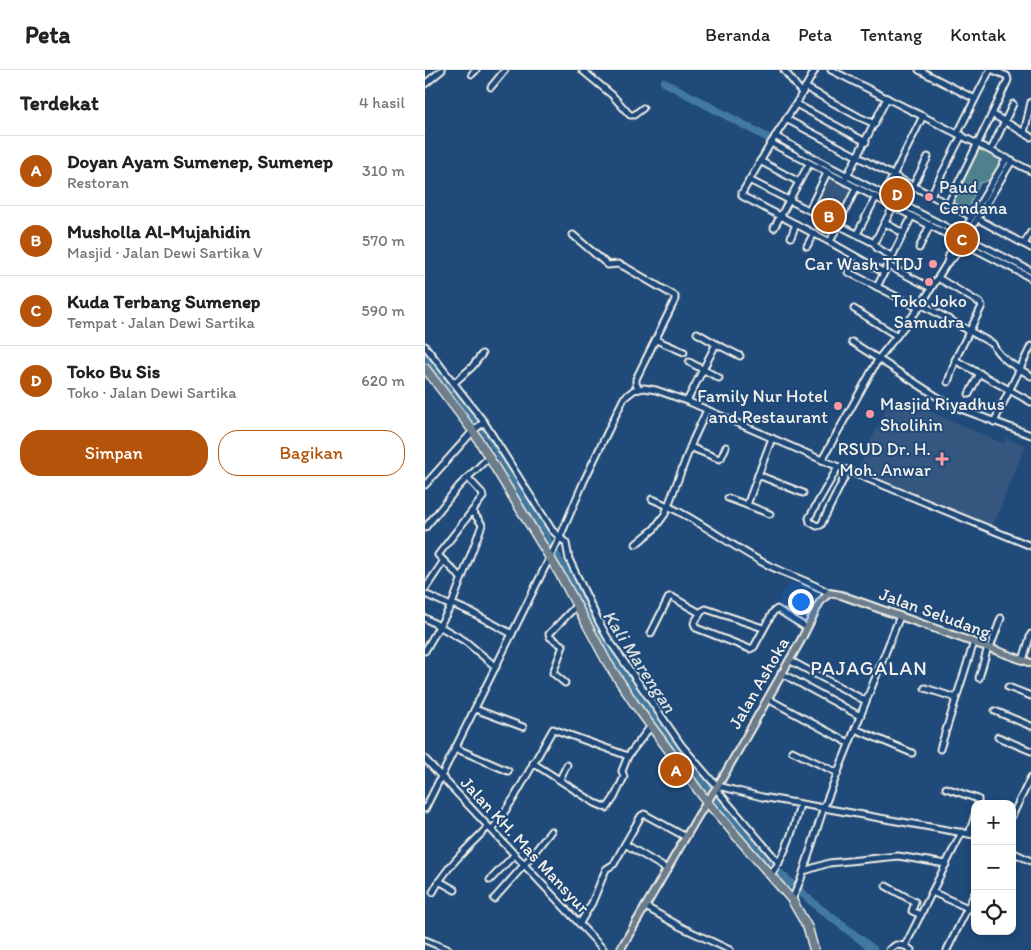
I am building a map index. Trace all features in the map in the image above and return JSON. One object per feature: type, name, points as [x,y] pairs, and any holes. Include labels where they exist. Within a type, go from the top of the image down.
[{"type":"highway","points":[[425,368],[479,426],[489,457],[551,554],[607,662],[651,726],[709,800],[794,897],[808,928],[814,950]]},
{"type":"main road","name":"Jalan Seludang","points":[[829,593],[841,595],[1031,663]]},
{"type":"main road","name":"Jalan Ashoka","points":[[620,950],[768,699],[820,602],[829,593]]},
{"type":"street","points":[[425,84],[442,70]]},
{"type":"street","points":[[491,87],[505,70]]},
{"type":"street","points":[[582,70],[612,95],[630,115],[634,115],[643,108]]},
{"type":"street","points":[[784,70],[802,93]]},
{"type":"street","points":[[815,70],[760,161],[742,196],[814,233],[883,272]]},
{"type":"street","points":[[831,70],[1031,170]]},
{"type":"street","points":[[919,70],[975,99]]},
{"type":"street","points":[[931,195],[975,99],[991,70],[1007,76],[1008,80],[948,204]]},
{"type":"street","points":[[805,87],[875,124]]},
{"type":"street","points":[[844,182],[887,98]]},
{"type":"street","points":[[1023,133],[1031,102]]},
{"type":"street","points":[[796,104],[866,142]]},
{"type":"street","points":[[991,150],[1013,104]]},
{"type":"street","points":[[991,114],[1031,137]]},
{"type":"street","points":[[884,194],[923,116]]},
{"type":"street","points":[[786,119],[1031,248]]},
{"type":"street","points":[[773,140],[809,164],[844,182],[930,225],[1031,271]]},
{"type":"street","points":[[773,140],[884,194],[1031,278]]},
{"type":"street","points":[[913,186],[928,157]]},
{"type":"street","points":[[822,460],[879,358],[920,306],[947,263],[949,255],[975,218],[1009,159]]},
{"type":"street","points":[[760,161],[799,182]]},
{"type":"street","points":[[774,228],[809,164]]},
{"type":"street","points":[[809,210],[827,173]]},
{"type":"street","points":[[749,180],[874,243],[877,248],[891,256]]},
{"type":"street","points":[[830,242],[856,188]]},
{"type":"street","points":[[857,234],[876,198]]},
{"type":"street","points":[[874,243],[893,206]]},
{"type":"street","points":[[877,287],[912,216]]},
{"type":"street","points":[[885,223],[903,233]]},
{"type":"street","points":[[791,236],[796,224]]},
{"type":"street","points":[[919,248],[930,225]]},
{"type":"street","points":[[1024,244],[1031,232]]},
{"type":"street","points":[[807,246],[814,233]]},
{"type":"street","points":[[573,235],[608,264],[618,264],[625,267],[675,296],[675,300],[636,379],[636,384],[639,388]]},
{"type":"street","points":[[887,265],[931,288]]},
{"type":"street","points":[[847,272],[920,306],[994,345],[996,351],[1031,376]]},
{"type":"street","points":[[938,278],[982,304],[982,308],[955,360],[948,382]]},
{"type":"street","points":[[854,309],[897,336]]},
{"type":"street","points":[[697,334],[740,356]]},
{"type":"street","points":[[655,340],[684,352]]},
{"type":"street","points":[[852,342],[950,405],[1031,435]]},
{"type":"street","points":[[687,401],[716,344]]},
{"type":"street","points":[[425,346],[454,383],[479,426],[552,530],[566,543],[569,559],[607,637],[681,746],[779,863]]},
{"type":"street","points":[[995,422],[1031,346]]},
{"type":"street","points":[[454,383],[472,367],[482,354]]},
{"type":"street","points":[[955,360],[1031,402]]},
{"type":"street","points":[[689,362],[719,378]]},
{"type":"street","points":[[969,394],[980,373]]},
{"type":"street","points":[[425,809],[559,538],[620,406],[629,393],[639,388],[656,390],[687,401],[838,467],[1031,546]]},
{"type":"street","points":[[636,544],[654,528],[665,514],[690,447],[707,410]]},
{"type":"street","points":[[425,485],[479,426]]},
{"type":"street","points":[[747,506],[773,438]]},
{"type":"street","points":[[690,447],[719,459],[726,446]]},
{"type":"street","points":[[425,528],[468,478],[489,457]]},
{"type":"street","points":[[838,467],[809,518],[810,522],[817,526],[821,525],[848,470]]},
{"type":"street","points":[[758,475],[803,493]]},
{"type":"street","points":[[461,578],[438,557],[438,553],[483,495],[468,478]]},
{"type":"street","points":[[728,498],[770,514]]},
{"type":"street","points":[[652,499],[668,505],[699,522],[762,562],[820,587],[829,593]]},
{"type":"street","points":[[425,652],[451,605],[481,526],[481,523],[472,511]]},
{"type":"street","points":[[425,589],[443,562]]},
{"type":"street","points":[[425,594],[471,612],[512,634]]},
{"type":"street","points":[[651,632],[669,597],[700,613]]},
{"type":"street","points":[[565,683],[553,673],[563,646],[550,637],[549,634],[577,605]]},
{"type":"street","points":[[763,628],[706,608],[700,613],[694,623],[697,628],[749,649],[754,647],[763,628],[777,609],[807,628]]},
{"type":"street","points":[[794,897],[824,807],[900,616]]},
{"type":"street","points":[[425,618],[465,642],[496,666]]},
{"type":"street","points":[[979,678],[1001,618]]},
{"type":"street","points":[[1023,660],[1031,634]]},
{"type":"street","points":[[940,749],[974,642]]},
{"type":"street","points":[[789,660],[866,701]]},
{"type":"street","points":[[781,673],[860,716]]},
{"type":"street","points":[[1008,687],[1031,696]]},
{"type":"street","points":[[925,688],[956,698]]},
{"type":"street","points":[[768,699],[849,743]]},
{"type":"street","points":[[475,709],[523,727]]},
{"type":"street","points":[[995,711],[1031,726]]},
{"type":"street","points":[[533,763],[595,803],[607,808],[624,777],[622,770],[628,756],[651,726]]},
{"type":"street","points":[[433,892],[439,881],[461,853],[490,828],[514,798],[552,730],[555,728],[628,756]]},
{"type":"street","points":[[855,729],[912,753]]},
{"type":"street","points":[[999,737],[1031,751]]},
{"type":"street","points":[[455,748],[508,771]]},
{"type":"street","points":[[792,750],[838,773]]},
{"type":"street","name":"Jalan KH. Mas Mansyur","points":[[425,759],[604,950]]},
{"type":"street","points":[[560,779],[567,765]]},
{"type":"street","points":[[1016,808],[1031,777]]},
{"type":"street","points":[[717,787],[762,798],[824,807],[971,834]]},
{"type":"street","points":[[946,788],[978,800]]},
{"type":"street","points":[[772,874],[779,863],[795,824],[800,804]]},
{"type":"street","points":[[579,923],[592,903],[606,869],[614,864],[641,816],[644,814],[686,837]]},
{"type":"street","points":[[494,899],[551,831]]},
{"type":"street","points":[[905,946],[962,832]]},
{"type":"street","points":[[625,844],[668,870]]},
{"type":"street","points":[[490,880],[515,854]]},
{"type":"street","points":[[1016,854],[1031,861]]},
{"type":"street","points":[[804,871],[829,863],[898,856],[946,864]]},
{"type":"street","points":[[439,881],[455,890]]},
{"type":"street","points":[[886,886],[915,902],[912,910],[921,915]]},
{"type":"street","points":[[932,892],[968,908]]},
{"type":"street","points":[[947,950],[971,902]]},
{"type":"street","points":[[646,907],[681,927],[729,950]]},
{"type":"street","points":[[425,940],[449,950]]},
{"type":"street","points":[[889,950],[896,945],[905,946],[911,950]]},
{"type":"shaded area","points":[[827,175],[853,189],[839,219],[812,206]]},
{"type":"shaded area","name":"RSUD Dr. H. Moh. Anwar","points":[[898,397],[1004,444],[1006,438],[1026,445],[992,528],[856,472],[890,401]]},
{"type":"green space","points":[[980,148],[1001,160],[990,180],[980,183],[970,204],[974,208],[971,212],[953,202]]},
{"type":"waterway","points":[[664,82],[833,173]]},
{"type":"waterway","points":[[864,188],[954,234]]},
{"type":"waterway","points":[[967,241],[1031,274]]},
{"type":"waterway","name":"Kali Marengan","points":[[425,354],[489,436],[604,640],[642,700],[768,863],[818,907],[873,949]]},
{"type":"place","name":"Toko Bu Sis","points":[[897,194]]},
{"type":"place","name":"Paud Cendana","points":[[929,197]]},
{"type":"place","name":"Musholla Al-Mujahidin","points":[[829,216]]},
{"type":"place","name":"Kuda Terbang Sumenep","points":[[962,239]]},
{"type":"place","name":"Car Wash TTDJ","points":[[933,264]]},
{"type":"place","name":"Toko Joko Samudra","points":[[929,282]]},
{"type":"place","name":"Family Nur Hotel and Restaurant","points":[[838,406]]},
{"type":"place","name":"Masjid Riyadhus Sholihin","points":[[870,414]]},
{"type":"place","name":"RSUD Dr. H. Moh. Anwar","points":[[942,459]]},
{"type":"place","name":"Doyan Ayam Sumenep, Sumenep","points":[[676,770]]},
{"type":"district","name":"PAJAGALAN","points":[[869,668]]}]
